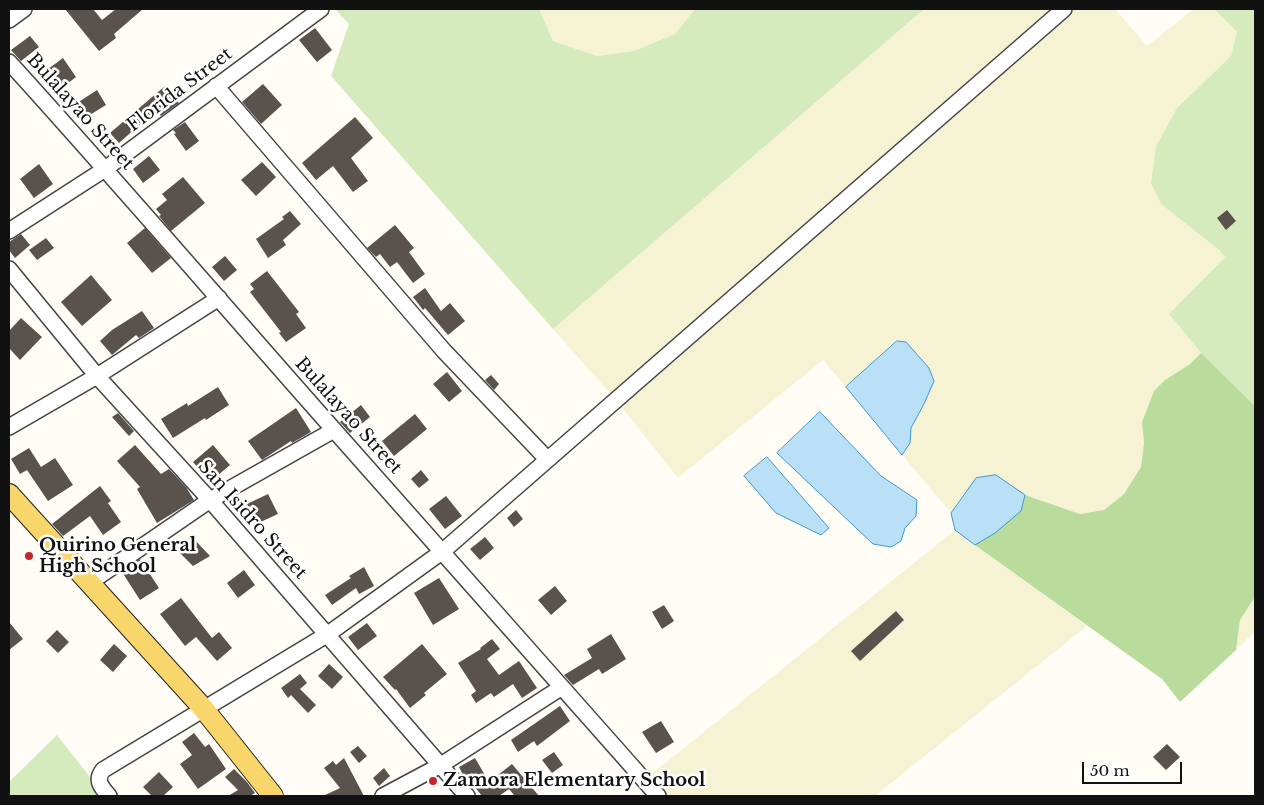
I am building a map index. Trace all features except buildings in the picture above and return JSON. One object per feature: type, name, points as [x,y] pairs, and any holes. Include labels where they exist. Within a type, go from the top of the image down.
[{"type":"main road","points":[[9,494],[203,708],[273,796]]},
{"type":"street","points":[[9,20],[24,9]]},
{"type":"street","name":"Florida Street","points":[[9,231],[105,169],[321,9]]},
{"type":"street","points":[[109,796],[100,786],[99,779],[103,770],[328,634],[443,551],[1064,9]]},
{"type":"street","name":"Bulalayao Street","points":[[9,62],[658,796]]},
{"type":"street","points":[[216,86],[444,351],[547,459]]},
{"type":"street","name":"San Isidro Street","points":[[9,269],[97,376],[210,500],[467,796]]},
{"type":"street","points":[[9,427],[97,376],[218,298]]},
{"type":"street","points":[[89,583],[210,500],[334,430]]},
{"type":"street","points":[[383,796],[441,765],[562,687]]},
{"type":"shaded area","points":[[539,9],[695,9],[675,34],[634,51],[597,56],[553,41]]},
{"type":"shaded area","points":[[924,9],[1115,9],[1147,46],[1194,9],[1214,9],[1237,32],[1231,56],[1177,108],[1156,146],[1151,183],[1161,204],[1219,250],[1225,257],[1169,314],[1201,353],[1190,364],[1169,377],[1154,391],[1142,422],[1144,443],[1141,467],[1124,494],[1104,510],[1080,514],[1025,495],[996,475],[963,494],[951,513],[902,455],[910,443],[911,428],[924,404],[897,341],[846,387],[823,360],[678,478],[616,400],[553,329]]},
{"type":"shaded area","points":[[955,530],[1087,626],[875,796],[658,796],[644,780]]},
{"type":"shaded area","points":[[1255,597],[1255,631],[1236,650],[1240,620]]},
{"type":"green space","points":[[335,9],[539,9],[553,41],[597,56],[634,51],[675,34],[695,9],[924,9],[553,329],[331,76],[349,24]]},
{"type":"green space","points":[[1214,9],[1255,9],[1255,406],[1201,353],[1169,314],[1225,257],[1219,250],[1161,204],[1151,183],[1156,146],[1177,108],[1231,56],[1237,32]]},
{"type":"green space","points":[[1201,353],[1255,406],[1255,597],[1240,620],[1236,650],[1180,702],[1162,679],[975,545],[995,533],[1021,511],[1025,495],[1080,514],[1104,510],[1124,494],[1141,467],[1144,443],[1142,422],[1154,391],[1165,380],[1190,364]]},
{"type":"green space","points":[[57,735],[105,796],[9,796],[9,782]]},
{"type":"water","points":[[897,341],[906,342],[929,368],[934,381],[911,428],[910,443],[902,455],[846,387]]},
{"type":"water","points":[[820,412],[881,476],[917,500],[916,516],[905,528],[901,541],[891,547],[873,544],[777,453]]},
{"type":"water","points":[[767,457],[829,528],[821,535],[776,513],[744,476]]},
{"type":"water","points":[[996,475],[1025,495],[1021,511],[995,533],[975,545],[955,530],[951,513],[976,478]]},
{"type":"place","name":"Quirino General High School","points":[[29,556]]},
{"type":"place","name":"Zamora Elementary School","points":[[433,781]]}]
